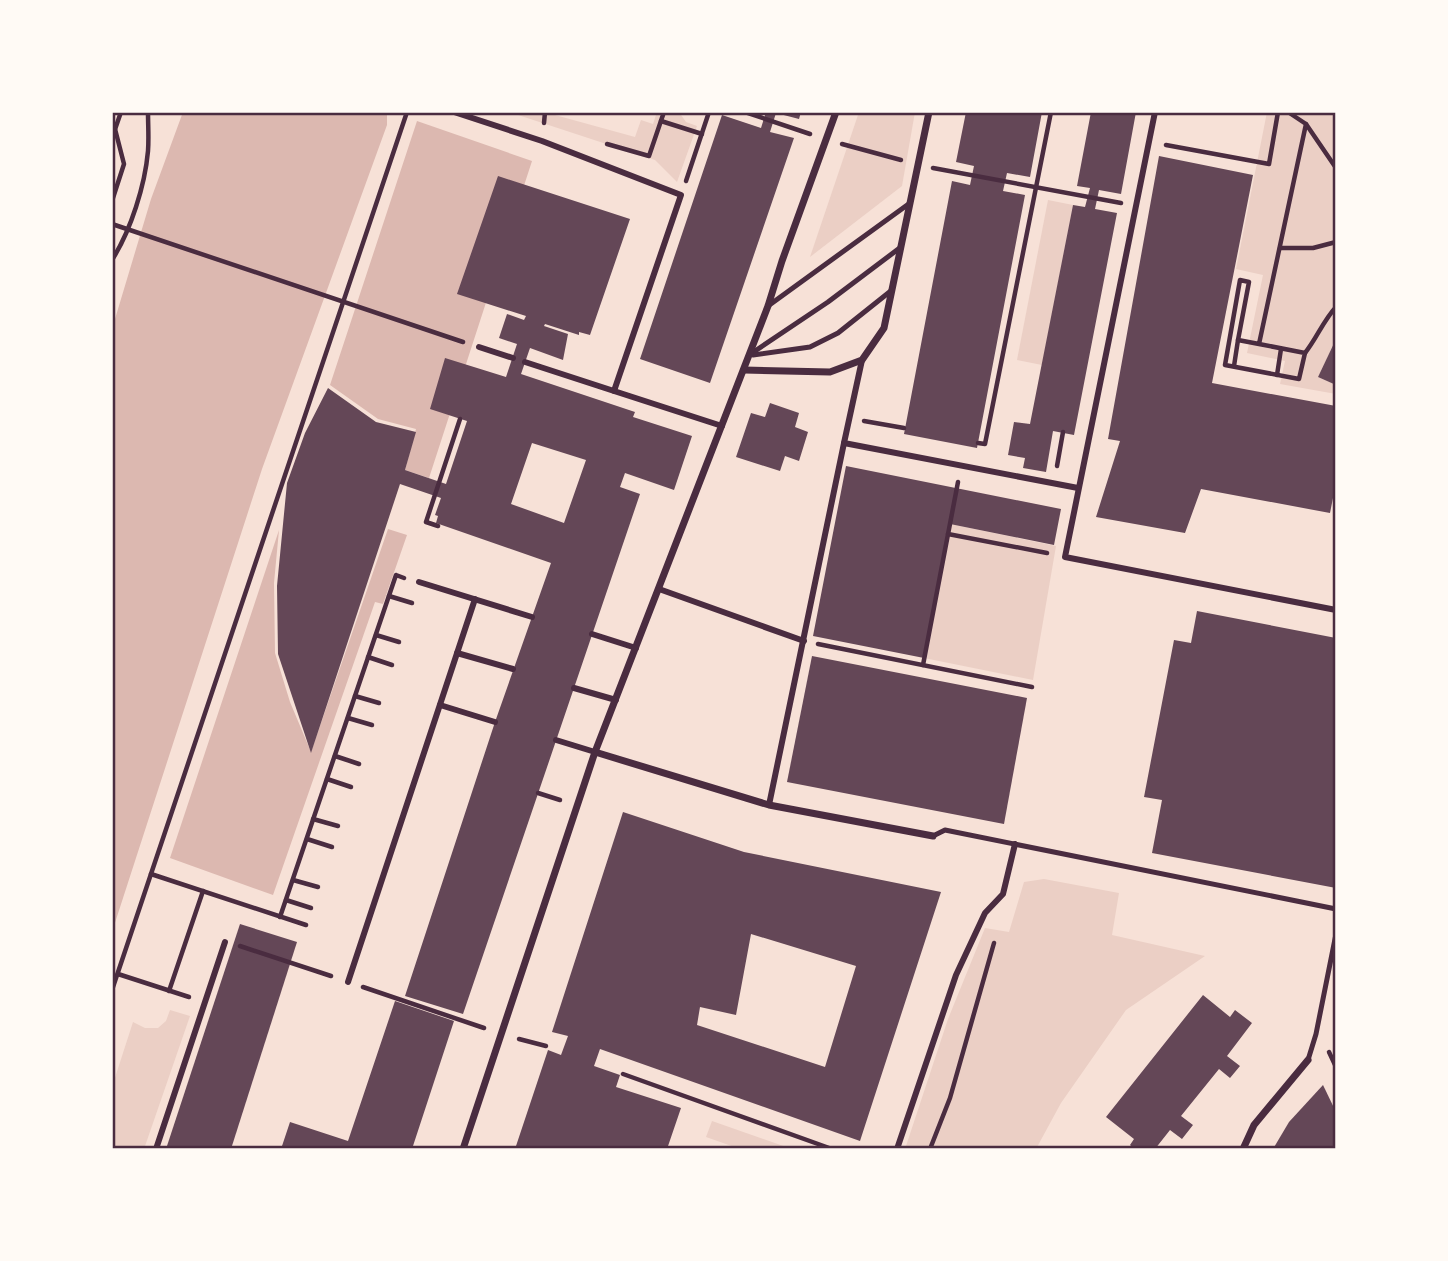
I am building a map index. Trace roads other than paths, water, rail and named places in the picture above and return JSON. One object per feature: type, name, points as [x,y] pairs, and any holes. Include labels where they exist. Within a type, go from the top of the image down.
[{"type":"street","points":[[454,112],[542,141],[681,195],[614,391]]},
{"type":"street","points":[[463,1149],[596,752],[768,306],[836,112]]},
{"type":"street","points":[[769,805],[862,360],[884,328],[929,112]]},
{"type":"street","points":[[1155,112],[1065,557],[1336,610]]},
{"type":"street","points":[[479,347],[513,358]]},
{"type":"street","points":[[744,370],[830,372],[862,360]]},
{"type":"street","points":[[525,362],[722,426]]},
{"type":"street","points":[[844,443],[1078,488]]},
{"type":"street","points":[[419,582],[532,617]]},
{"type":"street","points":[[659,589],[804,641]]},
{"type":"street","points":[[348,982],[475,599]]},
{"type":"street","points":[[592,634],[636,648]]},
{"type":"street","points":[[457,653],[513,669]]},
{"type":"street","points":[[574,688],[616,700]]},
{"type":"street","points":[[440,705],[495,722]]},
{"type":"street","points":[[556,740],[769,805],[933,836]]},
{"type":"street","points":[[897,1149],[956,975],[985,913],[1003,894],[1015,844]]},
{"type":"street","points":[[156,1149],[225,942]]},
{"type":"street","points":[[1244,1149],[1254,1125],[1308,1060]]},
{"type":"lane","points":[[768,306],[910,203]]},
{"type":"lane","points":[[749,355],[828,302],[902,246]]},
{"type":"lane","points":[[749,355],[810,347],[838,333],[893,290]]},
{"type":"lane","points":[[933,836],[945,830],[1336,909]]},
{"type":"lane","points":[[1308,1060],[1316,1034],[1336,934]]}]
